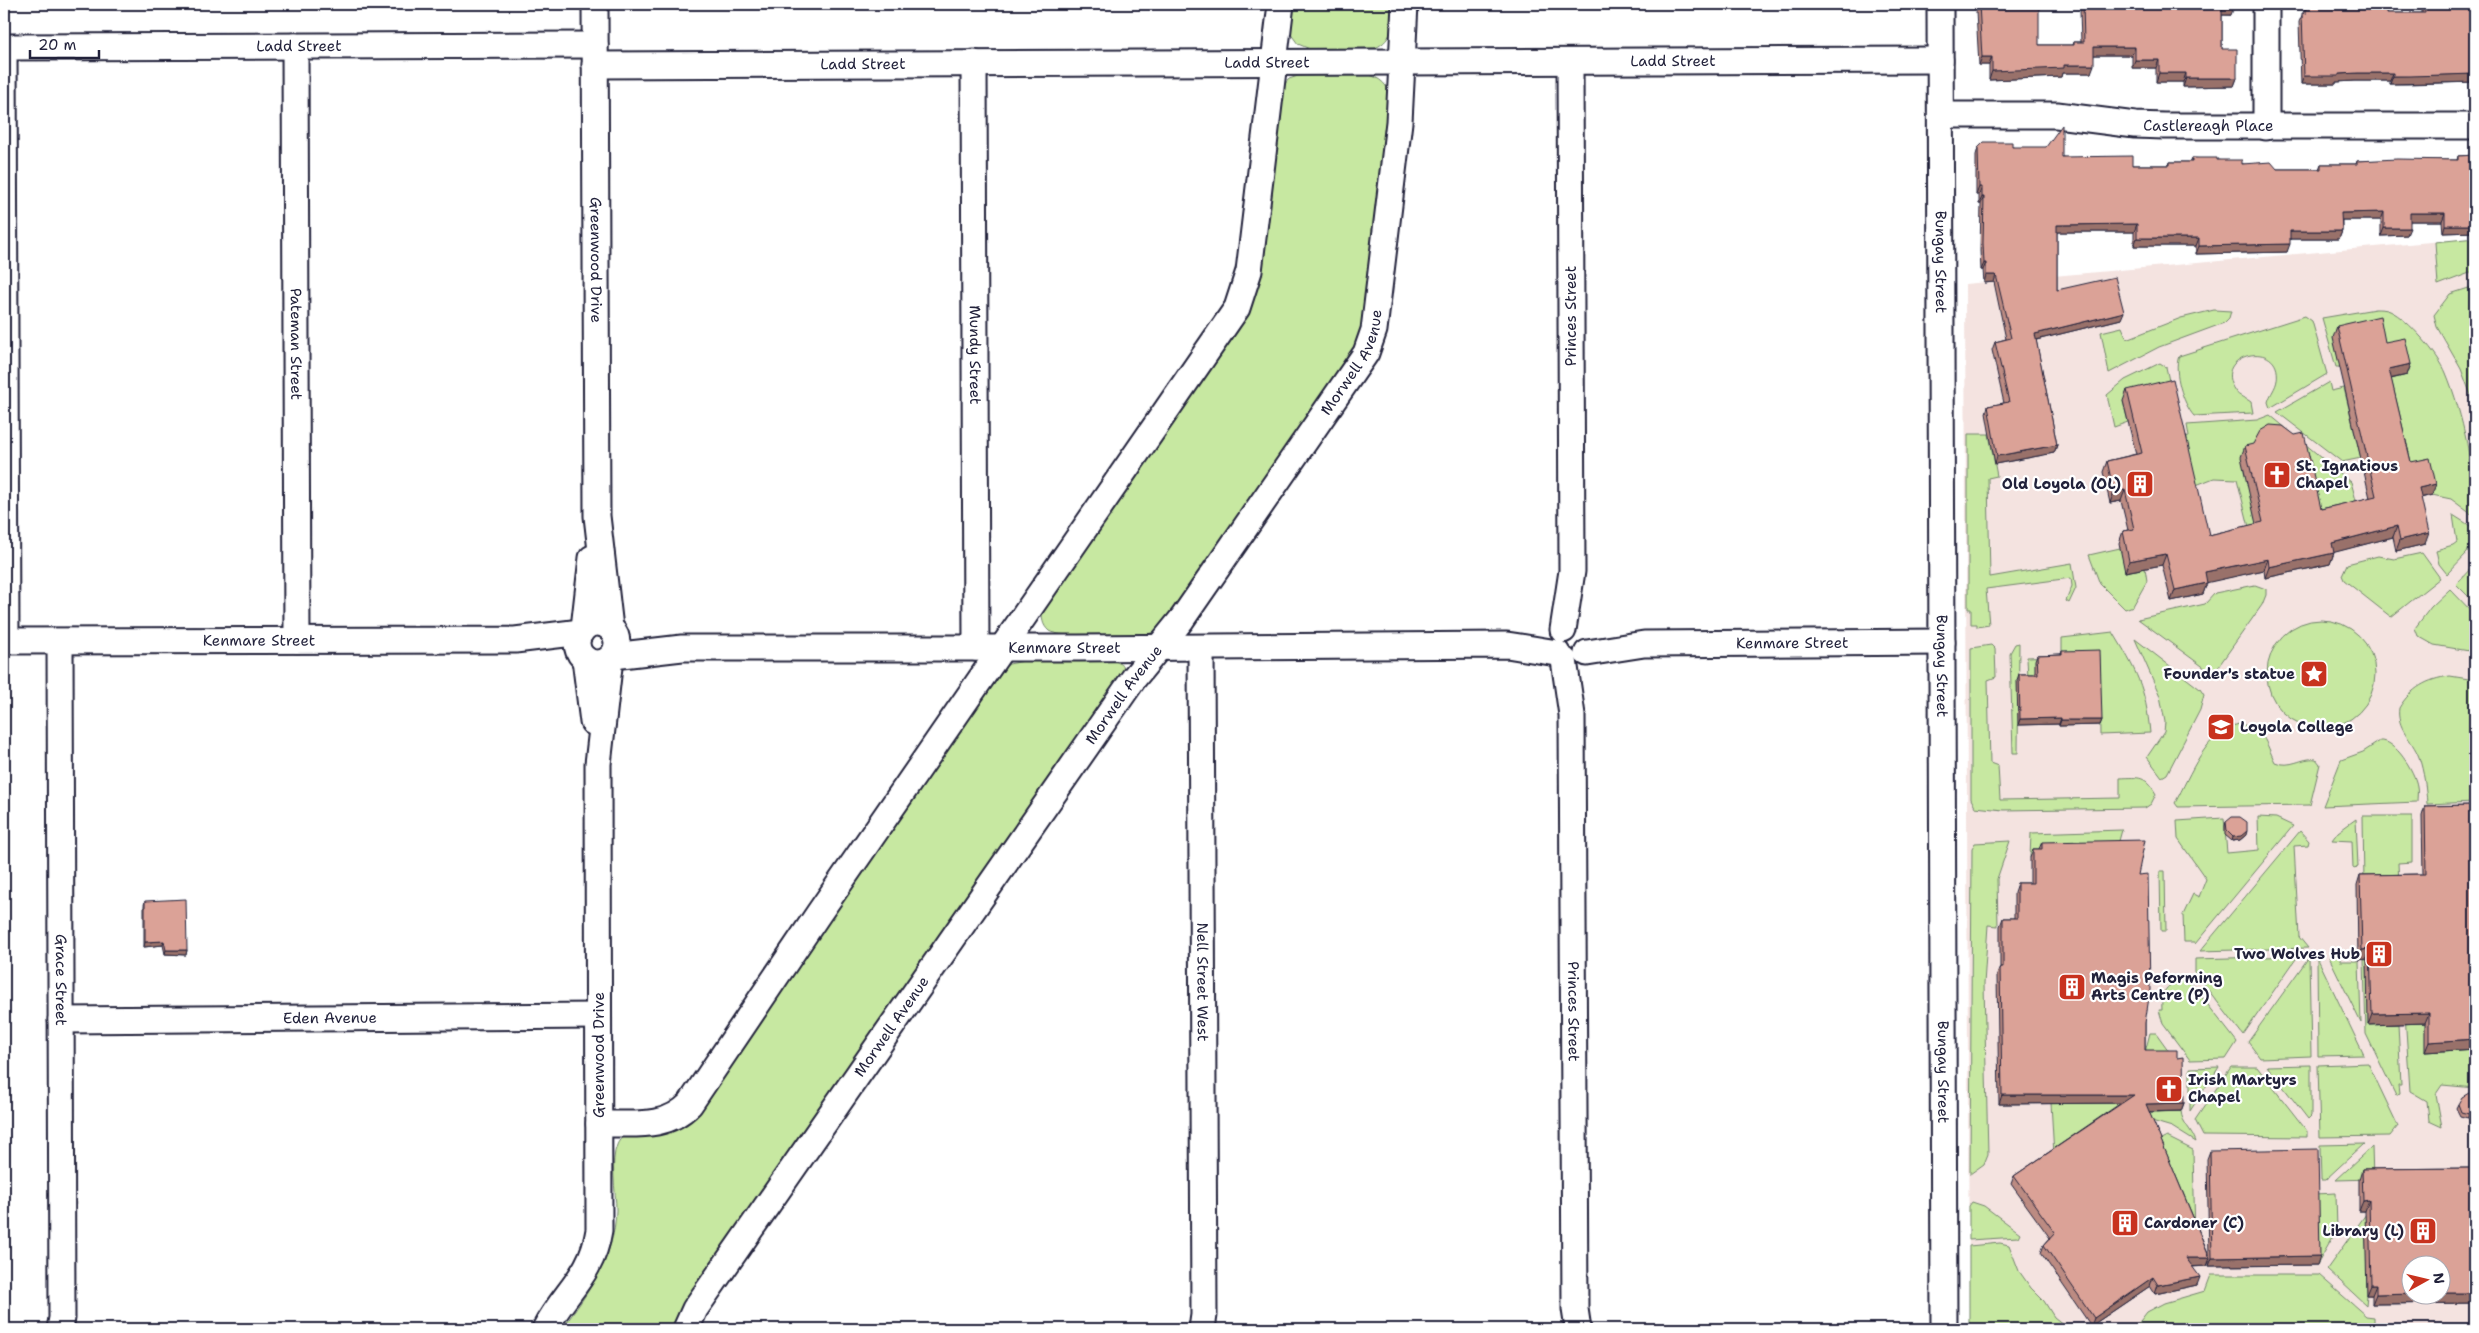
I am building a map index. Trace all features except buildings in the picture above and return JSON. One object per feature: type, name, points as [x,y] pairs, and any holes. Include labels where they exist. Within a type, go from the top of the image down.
[{"type":"street","name":"Greenwood Drive","points":[[545,1329],[587,1270],[597,1242],[599,1219],[598,764],[612,644],[597,516],[595,4]]},
{"type":"street","points":[[599,1124],[665,1121],[682,1113],[690,1104],[819,912],[1004,648],[1237,308],[1248,271],[1281,4]]},
{"type":"street","name":"Morwell Avenue","points":[[686,1329],[695,1309],[1134,678],[1193,603],[1357,367],[1371,343],[1399,122],[1405,4]]},
{"type":"street","name":"Bungay Street","points":[[1940,4],[1944,1329]]},
{"type":"street","points":[[2266,4],[2266,127]]},
{"type":"street","name":"Ladd Street","points":[[4,47],[295,46],[974,64],[1940,60]]},
{"type":"street","name":"Pateman Street","points":[[295,46],[297,640]]},
{"type":"street","points":[[4,47],[5,642]]},
{"type":"street","name":"Princes Street","points":[[1570,62],[1575,1323]]},
{"type":"street","name":"Mundy Street","points":[[974,64],[976,648]]},
{"type":"street","name":"Castlereagh Place","points":[[1941,115],[2057,115],[2135,124],[2266,127],[2475,126]]},
{"type":"street","name":"Greenwood Drive","points":[[597,516],[582,643],[598,764]]},
{"type":"street","points":[[600,623],[612,644],[598,663],[582,643],[600,623]]},
{"type":"street","name":"Kenmare Street","points":[[5,642],[515,640],[582,643]]},
{"type":"street","name":"Grace Street","points":[[60,642],[62,1325]]},
{"type":"street","name":"Kenmare Street","points":[[612,644],[682,648],[1201,648],[1942,642]]},
{"type":"street","name":"Nell Street West","points":[[1201,648],[1205,1325]]},
{"type":"street","name":"Eden Avenue","points":[[61,1020],[598,1016]]},
{"type":"shaded area","name":"Loyola College","points":[[2475,238],[2475,1329],[1969,1329],[1965,284]]},
{"type":"green space","points":[[1290,4],[1395,4],[1391,30],[1381,45],[1375,48],[1310,49],[1298,44],[1290,33]]},
{"type":"green space","points":[[1365,74],[1383,82],[1391,100],[1361,343],[1173,616],[1155,631],[1148,634],[1081,636],[1049,631],[1042,619],[1042,610],[1237,324],[1282,87],[1289,79],[1298,76]]},
{"type":"green space","points":[[2475,238],[2475,271],[2438,285],[2435,242]]},
{"type":"green space","points":[[2475,286],[2475,406],[2461,369],[2437,327],[2434,315],[2450,294]]},
{"type":"green space","points":[[2375,309],[2388,310],[2414,329],[2437,357],[2446,373],[2458,406],[2467,444],[2473,481],[2475,517],[2451,499],[2432,495],[2426,469],[2406,473],[2339,367],[2336,367],[2322,318]]},
{"type":"green space","points":[[2214,310],[2231,311],[2229,318],[2224,323],[2159,347],[2109,373],[2101,332],[2122,327],[2127,339],[2181,318]]},
{"type":"green space","points":[[2305,316],[2312,321],[2327,374],[2270,408],[2268,402],[2277,380],[2276,367],[2269,358],[2259,355],[2248,356],[2238,360],[2231,368],[2230,378],[2235,391],[2251,402],[2253,413],[2194,416],[2186,404],[2180,387],[2177,370],[2179,356]]},
{"type":"green space","points":[[2160,363],[2166,367],[2175,408],[2123,401],[2128,422],[2114,427],[2107,395],[2125,380]]},
{"type":"green space","points":[[2329,382],[2331,391],[2344,388],[2361,458],[2342,462],[2277,412]]},
{"type":"green space","points":[[2270,415],[2351,482],[2357,504],[2267,519],[2251,535],[2237,479],[2214,478],[2191,487],[2180,439],[2189,437],[2187,425],[2257,420]]},
{"type":"green space","points":[[1968,434],[1989,434],[1997,476],[1988,478],[1990,577],[2072,563],[2076,588],[2069,603],[2066,601],[2072,586],[2071,578],[1986,589],[1989,625],[1977,627],[1977,624],[1971,624],[1971,609],[1968,609]]},
{"type":"green space","points":[[2453,515],[2472,527],[2475,533],[2467,553],[2447,574],[2439,564],[2436,550],[2457,542]]},
{"type":"green space","points":[[2120,548],[2145,568],[2147,581],[2133,606],[2125,609],[2100,584],[2089,555]]},
{"type":"green space","points":[[2422,553],[2440,578],[2391,617],[2344,580],[2342,575],[2347,564],[2378,556],[2394,559]]},
{"type":"green space","points":[[2475,564],[2475,603],[2456,584]]},
{"type":"green space","points":[[2255,585],[2266,589],[2262,605],[2213,674],[2138,619],[2205,604],[2215,593]]},
{"type":"green space","points":[[2450,589],[2475,615],[2475,652],[2434,645],[2418,636],[2415,628],[2431,607]]},
{"type":"green space","points":[[2321,620],[2342,624],[2359,636],[2371,653],[2375,674],[2371,695],[2359,712],[2342,724],[2321,728],[2300,724],[2283,712],[2271,695],[2267,674],[2271,653],[2283,636],[2300,624]]},
{"type":"green space","points":[[2113,632],[2139,680],[2146,704],[2150,733],[2100,735],[2099,655],[2062,656],[2062,638]]},
{"type":"green space","points":[[2135,639],[2200,689],[2204,695],[2200,710],[2167,774],[2162,777],[2147,757],[2164,732],[2165,722],[2160,696]]},
{"type":"green space","points":[[2019,643],[2018,753],[2013,753],[2010,653],[2015,644]]},
{"type":"green space","points":[[1991,645],[1995,649],[1996,677],[1988,680],[1990,763],[1998,766],[2000,800],[2120,798],[2120,778],[2138,778],[2149,784],[2156,794],[2151,804],[2145,808],[2003,810],[1975,807],[1971,799],[1971,648]]},
{"type":"green space","points":[[2057,656],[2036,684],[2028,679],[2027,657]]},
{"type":"green space","points":[[1030,660],[1113,660],[1123,665],[1124,673],[678,1329],[562,1329],[590,1288],[611,1244],[616,1210],[614,1159],[620,1140],[629,1134],[658,1132],[1000,670],[1009,664]]},
{"type":"green space","points":[[2450,676],[2475,680],[2475,802],[2427,804],[2421,763],[2402,728],[2399,708],[2409,695],[2420,686],[2434,679]]},
{"type":"green space","points":[[2239,724],[2254,729],[2263,737],[2275,762],[2291,764],[2316,759],[2320,764],[2310,805],[2178,807],[2175,803],[2193,767],[2208,745],[2227,729]]},
{"type":"green space","points":[[2380,741],[2392,745],[2408,765],[2417,786],[2417,802],[2323,806],[2341,760],[2363,752]]},
{"type":"green space","points":[[2363,816],[2412,816],[2412,862],[2398,863],[2399,884],[2364,885]]},
{"type":"green space","points":[[2258,817],[2276,818],[2293,826],[2195,944],[2194,942],[2184,942],[2183,915],[2193,894],[2199,897],[2206,879],[2178,839],[2177,821],[2224,818],[2227,853],[2259,850]]},
{"type":"green space","points":[[2356,819],[2358,867],[2353,868],[2352,841],[2332,840],[2338,832]]},
{"type":"green space","points":[[2122,830],[2117,848],[2030,858],[2031,833]]},
{"type":"green space","points":[[2300,831],[2309,841],[2308,845],[2294,846],[2299,937],[2308,948],[2200,951]]},
{"type":"green space","points":[[2010,841],[1997,879],[1998,926],[1988,925],[1984,984],[1988,1154],[1984,1164],[1970,1174],[1972,848],[1975,843]]},
{"type":"green space","points":[[2160,871],[2165,871],[2166,931],[2161,931]]},
{"type":"green space","points":[[2298,956],[2243,1035],[2195,973],[2195,959]]},
{"type":"green space","points":[[2340,956],[2340,961],[2359,961],[2361,1023],[2329,957]]},
{"type":"green space","points":[[2309,957],[2311,1056],[2260,1058],[2248,1042]]},
{"type":"green space","points":[[2317,957],[2364,1055],[2318,1056]]},
{"type":"green space","points":[[2364,960],[2367,960],[2369,1024],[2398,1024],[2401,1085],[2398,1085],[2399,1094],[2396,1096],[2366,1034]]},
{"type":"green space","points":[[2181,978],[2187,978],[2237,1042],[2226,1059],[2190,1060],[2163,1024],[2159,1010],[2162,1010],[2163,995],[2167,988],[2181,981]]},
{"type":"green space","points":[[2403,983],[2425,1022],[2475,1049],[2475,1088],[2442,1085],[2436,1094],[2442,1127],[2429,1121],[2427,1101],[2410,1091]]},
{"type":"green space","points":[[2150,1033],[2156,1033],[2174,1058],[2157,1112],[2181,1111],[2183,1120],[2196,1142],[2172,1127],[2145,1119],[2054,1155],[2051,1103],[2142,1064]]},
{"type":"green space","points":[[2368,1063],[2398,1126],[2390,1136],[2320,1137],[2318,1065]]},
{"type":"green space","points":[[2311,1065],[2311,1116],[2308,1119],[2267,1066]]},
{"type":"green space","points":[[2219,1067],[2190,1111],[2190,1068]]},
{"type":"green space","points":[[2231,1067],[2257,1067],[2307,1131],[2307,1137],[2203,1136],[2195,1120]]},
{"type":"green space","points":[[2167,1137],[2193,1150],[2195,1238],[2155,1143]]},
{"type":"green space","points":[[2364,1144],[2325,1180],[2321,1180],[2320,1145]]},
{"type":"green space","points":[[2372,1147],[2373,1179],[2336,1180]]},
{"type":"green space","points":[[2336,1193],[2337,1230],[2317,1265],[2315,1194]]},
{"type":"green space","points":[[1972,1202],[1984,1206],[2020,1233],[2018,1237],[1969,1240],[1969,1206]]},
{"type":"green space","points":[[2366,1214],[2367,1295],[2366,1305],[2327,1269]]},
{"type":"green space","points":[[2000,1243],[2009,1245],[2019,1271],[2031,1288],[2044,1301],[2054,1317],[2069,1329],[1969,1329],[1969,1246]]},
{"type":"green space","points":[[2211,1275],[2319,1275],[2366,1316],[2374,1317],[2374,1329],[2134,1329],[2147,1312],[2164,1303],[2205,1291]]},
{"type":"place","name":"St. Ignatious Chapel","points":[[2277,475]]},
{"type":"place","name":"Old Loyola (OL)","points":[[2140,484]]},
{"type":"place","name":"Founder's statue","points":[[2314,674]]},
{"type":"place","name":"Loyola College","points":[[2221,727]]},
{"type":"place","name":"Two Wolves Hub","points":[[2379,954]]},
{"type":"place","name":"Magis Peforming Arts Centre (P)","points":[[2072,987]]},
{"type":"place","name":"Irish Martyrs Chapel","points":[[2169,1089]]},
{"type":"place","name":"Cardoner (C)","points":[[2125,1223]]},
{"type":"place","name":"Library (L)","points":[[2423,1231]]}]
